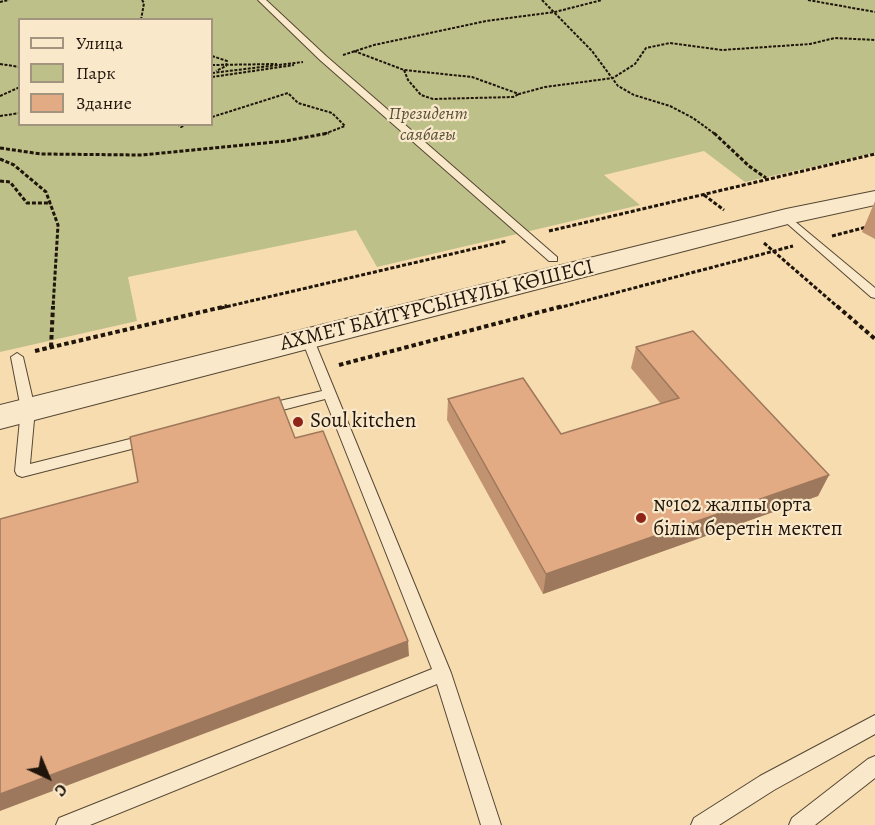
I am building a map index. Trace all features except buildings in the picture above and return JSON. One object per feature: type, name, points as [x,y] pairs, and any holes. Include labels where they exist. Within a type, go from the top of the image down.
[{"type":"street","name":"АХМЕТ БАЙТҰРСЫНҰЛЫ КӨШЕСІ","points":[[17,400],[308,339],[875,183]]},
{"type":"street","name":"АХМЕТ БАЙТҰРСЫНҰЛЫ КӨШЕСІ","points":[[0,417],[17,400],[553,259],[738,222],[786,217],[875,198]]},
{"type":"lane","points":[[262,0],[323,58],[553,259]]},
{"type":"lane","points":[[786,217],[875,294]]},
{"type":"lane","points":[[308,339],[328,394],[442,674],[491,825]]},
{"type":"lane","points":[[17,357],[17,400],[22,471],[158,437]]},
{"type":"lane","points":[[249,414],[328,394]]},
{"type":"lane","points":[[66,825],[442,674]]},
{"type":"lane","points":[[701,825],[767,783],[875,724]]},
{"type":"lane","points":[[799,825],[875,766]]},
{"type":"path","points":[[0,2],[9,0]]},
{"type":"path","points":[[141,18],[144,3],[142,0]]},
{"type":"path","points":[[542,0],[625,91],[670,106],[705,125],[766,179]]},
{"type":"path","points":[[323,58],[486,21],[555,12],[602,0]]},
{"type":"path","points":[[808,0],[849,5],[875,12]]},
{"type":"path","points":[[404,70],[408,80],[421,95],[433,99],[513,97],[545,87],[613,78],[635,64],[645,48],[670,44],[722,50],[810,44],[835,39],[875,40]]},
{"type":"path","points":[[354,51],[404,70],[472,77],[519,94]]},
{"type":"path","points":[[213,56],[224,59],[226,64]]},
{"type":"path","points":[[313,61],[255,72],[213,74],[284,64],[313,61]]},
{"type":"path","points":[[213,65],[261,62],[284,64]]},
{"type":"path","points":[[0,64],[18,67]]},
{"type":"path","points":[[213,73],[226,64]]},
{"type":"path","points":[[0,96],[18,88]]},
{"type":"path","points":[[0,148],[41,154],[142,155],[285,141],[326,134],[345,126],[332,113],[298,103],[288,93],[213,117]]},
{"type":"path","points":[[0,116],[18,113]]},
{"type":"path","points":[[17,357],[51,346],[484,248],[525,236],[875,154]]},
{"type":"path","points":[[0,159],[14,165],[46,192],[58,225],[51,346]]},
{"type":"path","points":[[0,181],[10,182],[27,203],[51,203]]},
{"type":"path","points":[[703,194],[774,251],[875,339]]},
{"type":"path","points":[[320,370],[875,225]]},
{"type":"green space","name":"Президент саябағы","points":[[0,0],[875,0],[875,153],[745,182],[704,151],[604,175],[640,205],[377,267],[356,230],[128,277],[137,321],[0,352]]},
{"type":"place","name":"Soul kitchen","points":[[298,422]]},
{"type":"place","name":"№102 жалпы орта білім беретін мектеп","points":[[641,518]]}]
